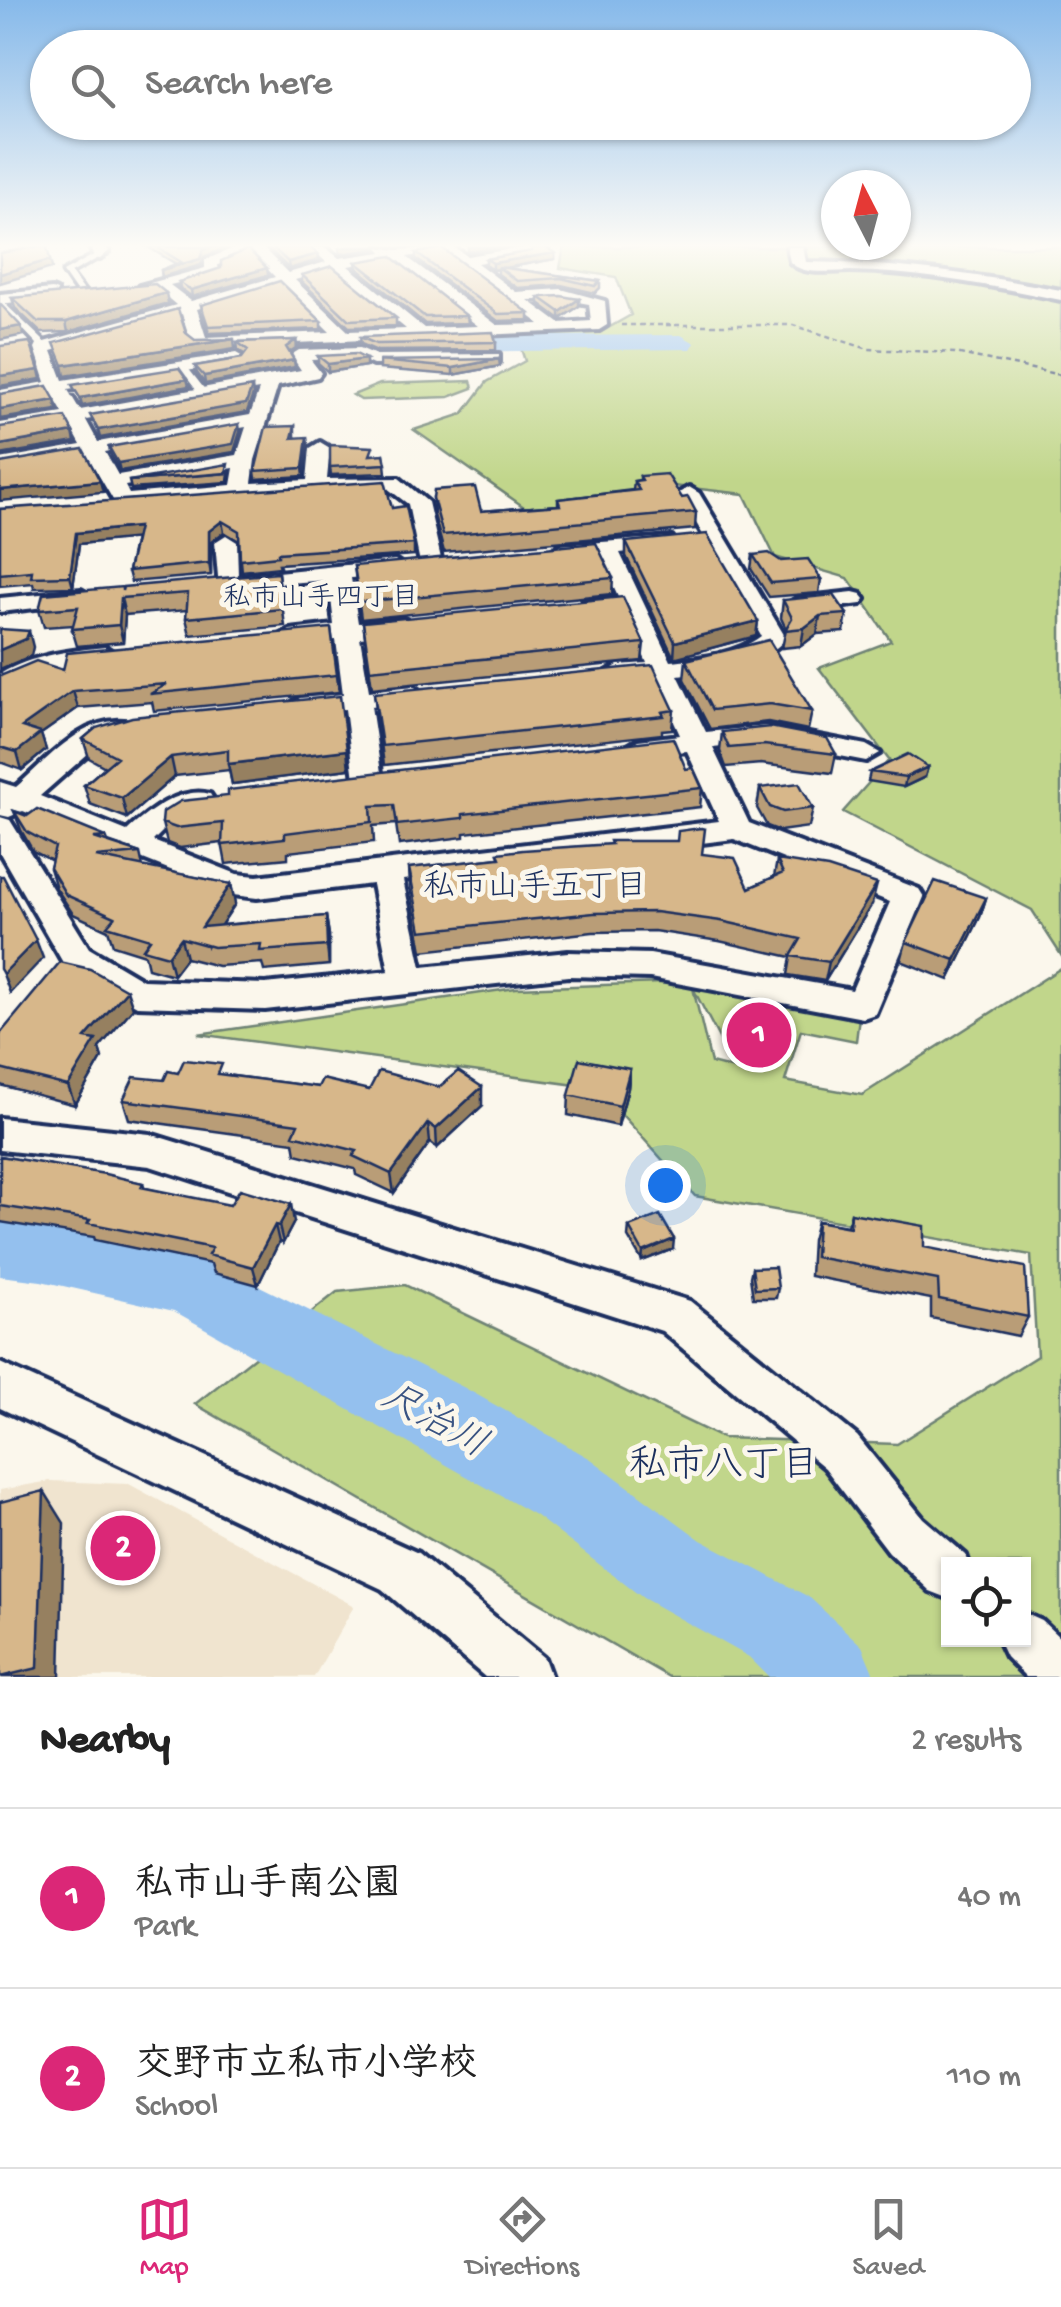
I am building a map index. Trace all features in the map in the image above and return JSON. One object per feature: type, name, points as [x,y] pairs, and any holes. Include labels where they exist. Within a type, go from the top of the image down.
[{"type":"street","points":[[114,495],[53,378],[42,348],[121,325]]},
{"type":"street","points":[[194,325],[199,342],[276,332],[342,335],[599,326]]},
{"type":"street","points":[[332,325],[342,335]]},
{"type":"street","points":[[412,325],[420,332]]},
{"type":"street","points":[[487,325],[494,331]]},
{"type":"street","points":[[553,325],[556,328]]},
{"type":"street","points":[[13,346],[96,332]]},
{"type":"street","points":[[38,467],[7,428],[1,394],[53,378],[124,373],[264,354],[360,353],[375,365],[493,358]]},
{"type":"street","points":[[7,428],[270,383],[312,372],[299,354]]},
{"type":"street","points":[[124,373],[190,468]]},
{"type":"street","points":[[240,490],[245,460],[270,383]]},
{"type":"street","points":[[0,465],[38,467],[91,448],[259,419]]},
{"type":"street","points":[[317,484],[320,448]]},
{"type":"street","points":[[114,495],[190,468],[245,460]]},
{"type":"street","points":[[114,495],[392,482],[418,502],[441,563],[218,584],[226,542]]},
{"type":"street","points":[[586,676],[694,667],[764,648],[774,638],[760,609],[698,539],[689,494]]},
{"type":"street","points":[[528,554],[698,539]]},
{"type":"street","points":[[606,548],[737,829]]},
{"type":"street","points":[[340,572],[368,779]]},
{"type":"street","points":[[0,605],[114,594]]},
{"type":"street","points":[[760,609],[853,599]]},
{"type":"street","points":[[556,611],[632,603]]},
{"type":"street","points":[[272,639],[423,624]]},
{"type":"street","points":[[0,686],[14,675],[47,661],[122,654]]},
{"type":"street","points":[[282,708],[432,692]]},
{"type":"street","points":[[6,802],[89,738],[152,722]]},
{"type":"street","points":[[619,750],[767,734],[866,753]]},
{"type":"street","points":[[132,843],[162,815],[196,800],[234,796]]},
{"type":"street","points":[[0,827],[78,957],[136,993],[264,997],[568,964],[650,966],[863,1006],[908,898],[737,829],[257,887],[232,884],[132,843],[6,802]]},
{"type":"street","points":[[385,870],[408,980]]},
{"type":"street","points":[[0,1134],[150,1150],[675,1315],[842,1452],[906,1535],[941,1566]]},
{"type":"street","points":[[0,1385],[400,1570],[524,1677]]},
{"type":"street","points":[[1031,1646],[1061,1674]]},
{"type":"lane","points":[[24,325],[40,342]]},
{"type":"lane","points":[[181,365],[203,393]]},
{"type":"path","points":[[599,326],[793,326],[868,350],[954,353],[1061,375]]},
{"type":"shaded area","points":[[50,1481],[129,1484],[354,1606],[314,1677],[0,1677],[0,1490]]},
{"type":"green space","points":[[613,325],[1061,325],[1061,955],[1032,910],[843,812],[889,760],[819,668],[891,641],[848,578],[775,557],[744,494],[638,482],[633,510],[553,519],[524,507],[414,430],[463,414],[487,382],[525,361],[517,336],[601,332]]},
{"type":"green space","points":[[471,381],[473,388],[449,397],[361,400],[353,395],[380,384]]},
{"type":"green space","points":[[1061,968],[1061,1677],[669,1677],[195,1404],[337,1292],[405,1285],[722,1438],[897,1444],[1037,1356],[1031,1255],[695,1196],[598,1088],[198,1034],[516,988],[691,982],[859,1017],[856,1041],[801,1030],[785,1081],[862,1095]],"holes":[[[693,988],[735,1069],[711,1063]]]},
{"type":"building","points":[[119,325],[183,325],[195,340],[234,339],[63,365],[54,343]]},
{"type":"building","points":[[493,332],[496,342],[376,344],[360,337]]},
{"type":"building","points":[[296,340],[286,347],[294,360],[204,376],[195,366],[242,358],[248,350],[237,342]]},
{"type":"building","points":[[30,342],[39,370],[0,376],[0,346]]},
{"type":"building","points":[[356,354],[366,359],[328,364],[318,356]]},
{"type":"building","points":[[499,359],[453,368],[380,361]]},
{"type":"building","points":[[179,368],[187,379],[80,398],[72,385]]},
{"type":"building","points":[[47,386],[55,400],[0,409],[0,394]]},
{"type":"building","points":[[252,387],[246,404],[98,430],[90,415]]},
{"type":"building","points":[[65,417],[73,432],[0,445],[0,427]]},
{"type":"building","points":[[239,424],[233,444],[118,463],[109,447]]},
{"type":"building","points":[[295,426],[292,438],[307,437],[303,468],[255,471],[266,427]]},
{"type":"building","points":[[330,445],[373,447],[370,455],[384,454],[386,464],[330,467]]},
{"type":"building","points":[[83,449],[100,481],[0,490],[0,463]]},
{"type":"building","points":[[228,464],[226,473],[129,481]]},
{"type":"building","points":[[667,474],[696,512],[443,535],[433,498],[434,490],[475,487],[481,511],[560,505],[558,499],[639,490],[634,481],[642,480],[640,476]]},
{"type":"building","points":[[385,481],[392,508],[406,506],[414,544],[278,553],[240,560],[239,531],[222,521],[209,531],[209,563],[128,571],[138,527],[76,533],[70,576],[31,577],[32,571],[0,574],[0,509]]},
{"type":"building","points":[[707,534],[758,621],[675,642],[626,542]]},
{"type":"building","points":[[596,543],[613,578],[360,602],[354,566]]},
{"type":"building","points":[[769,553],[781,561],[808,559],[821,579],[771,583],[753,555]]},
{"type":"building","points":[[278,573],[282,609],[186,618],[188,593],[121,598],[119,625],[72,629],[78,607],[39,610],[43,594],[122,587],[122,591],[123,587]]},
{"type":"building","points":[[834,595],[847,614],[820,616],[804,628],[785,630],[792,618],[783,600]]},
{"type":"building","points":[[623,597],[644,643],[370,670],[363,622]]},
{"type":"building","points":[[331,628],[337,675],[150,694],[167,684],[73,691],[22,727],[41,733],[17,752],[0,747],[0,676],[36,661],[63,670],[67,653]]},
{"type":"building","points":[[0,629],[29,631],[26,639],[0,650]]},
{"type":"building","points":[[769,640],[812,711],[770,704],[712,710],[686,660]]},
{"type":"building","points":[[653,665],[674,710],[662,712],[664,716],[382,746],[374,693]]},
{"type":"building","points":[[340,696],[347,750],[228,764],[228,750],[171,757],[122,798],[84,785],[117,757],[83,739],[96,728],[132,717]]},
{"type":"building","points":[[770,727],[827,738],[836,754],[764,745],[729,748],[722,732]]},
{"type":"building","points":[[673,738],[686,769],[693,768],[702,788],[397,825],[394,805],[371,806],[372,822],[222,845],[223,823],[176,828],[162,823],[163,812],[181,801],[228,796],[228,790]]},
{"type":"building","points":[[908,754],[928,767],[906,777],[870,772]]},
{"type":"building","points":[[799,783],[813,808],[783,812],[770,807],[760,788]]},
{"type":"building","points":[[37,809],[106,837],[94,838],[140,853],[96,857],[231,884],[202,927],[326,916],[327,946],[260,951],[261,944],[213,947],[181,938],[168,956],[143,949],[150,939],[107,926],[115,917],[66,895],[50,868],[55,847],[27,832],[14,811],[27,816]]},
{"type":"building","points":[[705,829],[702,854],[735,858],[749,888],[783,873],[777,860],[828,868],[877,884],[829,962],[791,956],[801,939],[721,921],[655,912],[594,913],[421,931],[409,868],[500,858],[498,853],[523,850],[611,844],[610,841],[677,841],[678,831]]},
{"type":"building","points":[[0,876],[36,940],[3,974],[0,969]]},
{"type":"building","points":[[935,881],[986,898],[955,960],[906,942]]},
{"type":"building","points":[[60,962],[90,969],[127,990],[85,1038],[96,1040],[68,1086],[0,1069],[0,1034]]},
{"type":"building","points":[[579,1059],[630,1069],[620,1106],[569,1095]]},
{"type":"building","points":[[184,1060],[222,1064],[218,1074],[318,1087],[322,1079],[369,1090],[379,1071],[439,1087],[458,1071],[482,1087],[436,1129],[428,1123],[391,1174],[353,1156],[357,1151],[293,1135],[298,1124],[123,1100],[134,1077],[164,1080],[168,1071],[178,1073]]},
{"type":"building","points":[[0,1156],[105,1174],[143,1183],[141,1187],[230,1205],[240,1189],[291,1204],[253,1267],[208,1255],[212,1248],[88,1223],[90,1220],[0,1206]]},
{"type":"building","points":[[851,1213],[924,1226],[924,1247],[1025,1267],[1028,1317],[939,1299],[938,1280],[815,1257],[817,1221],[850,1227]]},
{"type":"building","points":[[660,1215],[674,1239],[643,1252],[629,1227]]},
{"type":"building","points":[[775,1267],[778,1288],[755,1289],[752,1268]]},
{"type":"building","points":[[44,1491],[38,1668],[0,1677],[0,1502]]},
{"type":"waterway","points":[[0,385],[267,346],[681,343]]},
{"type":"waterway","name":"尺治川","points":[[0,1245],[41,1250],[187,1282],[438,1415],[563,1487],[672,1569],[779,1627],[831,1677]]},
{"type":"place","name":"私市山手南公園","points":[[759,1035]]},
{"type":"place","name":"交野市立私市小学校","points":[[123,1548]]},
{"type":"district","name":"私市山手四丁目","points":[[321,595]]},
{"type":"district","name":"私市山手五丁目","points":[[535,884]]},
{"type":"district","name":"私市八丁目","points":[[724,1462]]}]
